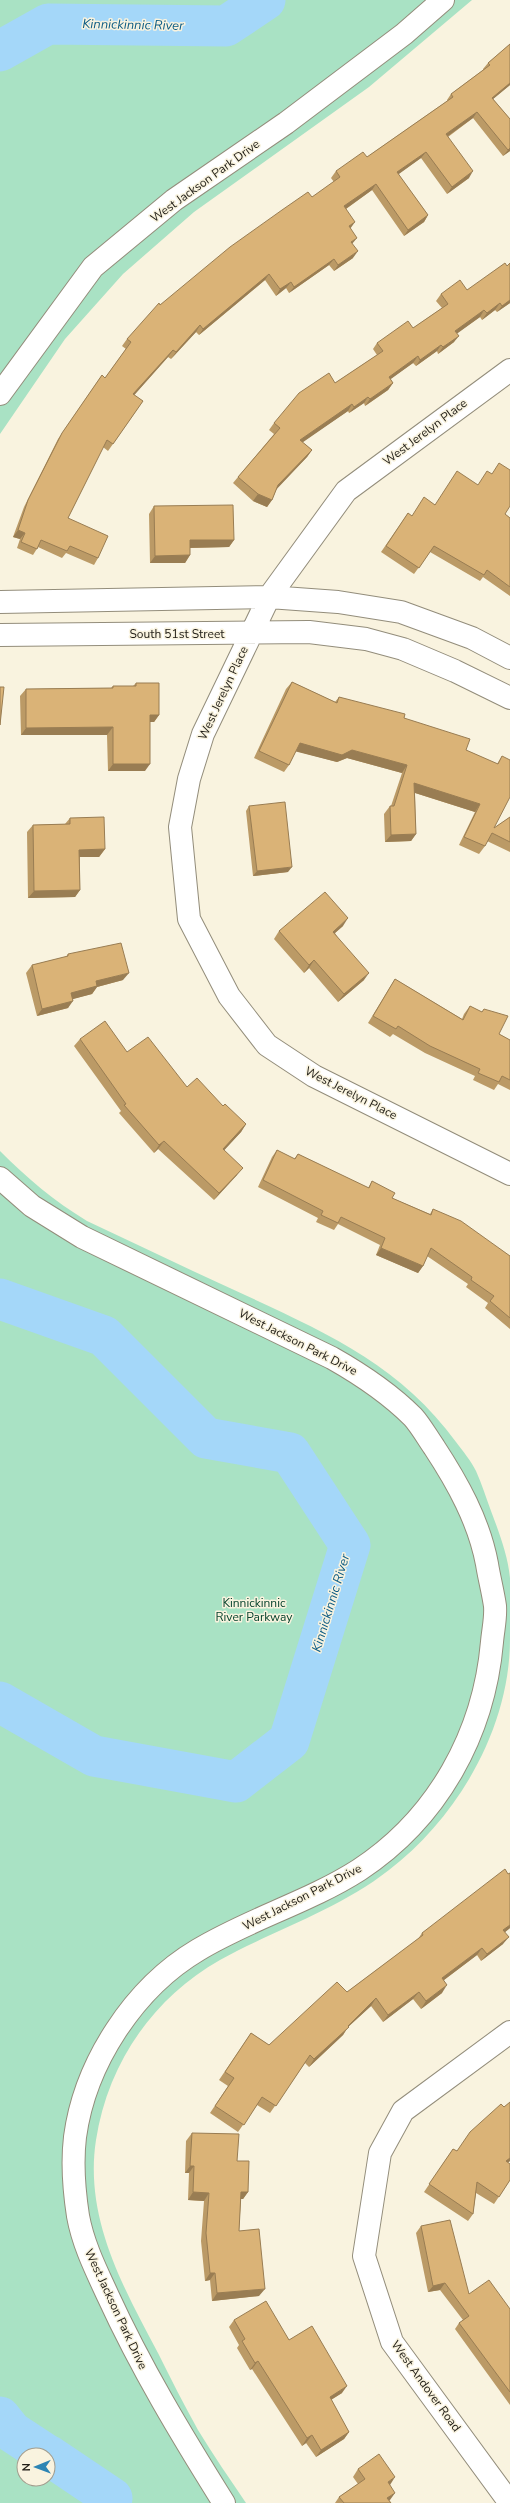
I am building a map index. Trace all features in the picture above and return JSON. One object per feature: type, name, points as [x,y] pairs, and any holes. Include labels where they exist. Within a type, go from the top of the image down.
[{"type":"street","name":"West Jackson Park Drive","points":[[0,394],[94,267],[174,200],[286,123],[404,34],[443,0]]},
{"type":"street","name":"West Jerelyn Place","points":[[510,370],[346,491],[269,597],[203,734],[189,779],[180,827],[189,919],[229,996],[267,1045],[314,1076],[510,1174]]},
{"type":"street","points":[[0,602],[269,597],[338,602],[401,612],[472,638],[510,658]]},
{"type":"street","name":"South 51st Street","points":[[0,635],[251,634],[309,632],[366,639],[403,650],[436,663],[510,698]]},
{"type":"street","name":"West Jackson Park Drive","points":[[0,1178],[32,1206],[82,1237],[332,1358],[370,1380],[415,1419],[457,1481],[484,1548],[502,1607],[489,1676],[473,1730],[453,1771],[426,1810],[386,1849],[359,1870],[315,1894],[197,1950],[160,1980],[132,2009],[105,2049],[87,2091],[75,2136],[74,2174],[78,2218],[89,2254],[136,2354],[176,2426],[224,2503]]},
{"type":"street","name":"West Andover Road","points":[[510,2032],[403,2111],[380,2153],[364,2256],[392,2342],[510,2503]]},
{"type":"green space","points":[[0,0],[472,0],[369,87],[194,212],[123,274],[65,339],[0,434]]},
{"type":"green space","name":"Kinnickinnic River Parkway","points":[[0,1151],[41,1189],[87,1221],[305,1323],[361,1354],[387,1372],[435,1415],[472,1464],[480,1481],[500,1536],[509,1570],[510,1639],[508,1672],[501,1705],[490,1737],[475,1768],[458,1797],[437,1824],[414,1849],[389,1870],[369,1884],[328,1908],[220,1960],[196,1975],[174,1993],[154,2013],[137,2035],[123,2059],[111,2085],[102,2112],[96,2140],[94,2169],[96,2197],[101,2224],[109,2251],[132,2303],[193,2421],[246,2503],[0,2503]]},
{"type":"building","points":[[510,44],[510,83],[492,98],[510,119],[510,148],[508,150],[477,112],[446,134],[473,171],[452,187],[426,152],[397,172],[428,215],[408,230],[376,184],[344,206],[355,222],[349,226],[357,238],[351,242],[358,251],[338,265],[334,259],[294,287],[291,282],[280,289],[269,274],[203,329],[200,325],[176,352],[173,350],[133,394],[143,401],[113,444],[107,440],[68,518],[108,536],[98,558],[70,546],[67,551],[41,540],[37,549],[21,542],[25,533],[18,530],[28,500],[62,433],[102,375],[105,378],[131,342],[127,339],[159,303],[160,305],[230,247],[282,210],[308,192],[312,197],[340,177],[336,171],[363,152],[367,157],[453,97],[451,94],[490,65],[488,63]]},
{"type":"building","points":[[505,263],[507,266],[510,263],[510,300],[502,306],[500,303],[487,313],[484,310],[455,331],[459,336],[443,347],[441,345],[420,360],[418,356],[389,377],[393,383],[370,399],[368,397],[354,407],[352,404],[300,440],[312,450],[278,485],[272,500],[258,494],[238,477],[280,428],[274,423],[299,393],[329,373],[335,383],[383,351],[377,343],[408,321],[413,328],[448,304],[441,294],[460,280],[467,290]]},
{"type":"building","points":[[499,463],[510,470],[510,506],[505,514],[510,518],[510,587],[487,570],[484,575],[434,546],[419,568],[386,546],[408,513],[412,516],[424,497],[435,505],[457,471],[478,485],[487,471],[492,474]]},
{"type":"building","points":[[233,505],[234,540],[190,540],[190,555],[155,556],[154,506]]},
{"type":"building","points":[[292,682],[337,703],[339,697],[405,714],[404,718],[470,739],[466,750],[498,764],[502,756],[510,760],[510,797],[494,828],[510,817],[510,842],[492,833],[485,846],[464,837],[480,804],[414,783],[416,834],[391,835],[390,806],[394,806],[407,765],[352,750],[342,755],[300,743],[289,765],[259,751]]},
{"type":"building","points":[[136,683],[159,683],[159,715],[150,715],[150,764],[113,764],[113,727],[26,728],[26,689],[113,688],[113,686],[136,686]]},
{"type":"building","points":[[0,687],[4,687],[0,725]]},
{"type":"building","points":[[285,802],[292,867],[257,871],[249,806]]},
{"type":"building","points":[[104,817],[105,849],[79,850],[80,890],[34,891],[33,825],[70,824],[70,818]]},
{"type":"building","points":[[325,892],[348,918],[333,932],[369,973],[344,994],[314,960],[309,965],[279,931]]},
{"type":"building","points":[[121,943],[129,973],[96,981],[97,986],[71,993],[73,1001],[42,1009],[32,965],[68,956],[68,954]]},
{"type":"building","points":[[395,979],[463,1020],[470,1006],[482,1012],[484,1009],[508,1016],[499,1034],[510,1040],[510,1080],[502,1076],[499,1082],[478,1073],[480,1069],[430,1046],[398,1026],[396,1029],[373,1016]]},
{"type":"building","points":[[105,1021],[127,1052],[148,1037],[187,1087],[197,1078],[223,1106],[225,1104],[246,1124],[223,1149],[243,1168],[219,1193],[164,1141],[159,1145],[124,1105],[126,1104],[80,1039]]},
{"type":"building","points":[[277,1150],[295,1159],[298,1154],[369,1188],[372,1181],[395,1193],[392,1198],[431,1215],[433,1209],[461,1221],[510,1256],[510,1318],[490,1301],[494,1296],[471,1280],[472,1277],[431,1248],[423,1266],[381,1248],[385,1238],[341,1217],[338,1223],[321,1215],[323,1211],[263,1180]]},
{"type":"building","points":[[505,1869],[508,1874],[510,1873],[510,1925],[503,1930],[509,1937],[487,1954],[482,1948],[442,1978],[447,1985],[426,2001],[419,1992],[388,2015],[376,1998],[348,2026],[349,2027],[314,2059],[310,2055],[276,2106],[262,2097],[244,2125],[215,2106],[234,2078],[225,2072],[251,2033],[269,2045],[337,1982],[347,1992],[423,1935],[422,1933]]},
{"type":"building","points":[[510,2102],[510,2158],[506,2161],[510,2164],[510,2180],[499,2197],[477,2182],[473,2214],[429,2184],[453,2149],[457,2151],[470,2132],[501,2104],[504,2107]]},
{"type":"building","points":[[192,2133],[239,2134],[237,2161],[249,2161],[248,2192],[241,2192],[239,2231],[259,2229],[265,2289],[217,2293],[215,2273],[210,2273],[206,2233],[209,2193],[193,2192],[194,2166],[190,2166]]},
{"type":"building","points":[[450,2220],[469,2294],[489,2280],[510,2309],[510,2392],[459,2323],[469,2316],[445,2283],[433,2286],[421,2226]]},
{"type":"building","points":[[266,2301],[289,2340],[312,2326],[347,2386],[330,2397],[349,2432],[321,2450],[312,2435],[307,2438],[258,2361],[255,2363],[242,2341],[245,2339],[234,2320]]},
{"type":"building","points":[[379,2454],[395,2477],[388,2482],[395,2493],[387,2498],[391,2503],[344,2503],[339,2497],[365,2479],[358,2469]]},
{"type":"waterway","name":"Kinnickinnic River","points":[[0,51],[48,24],[226,26],[265,0]]},
{"type":"waterway","name":"Kinnickinnic River","points":[[0,1299],[104,1336],[206,1438],[290,1453],[350,1545],[289,1741],[236,1782],[94,1756],[0,1702]]},
{"type":"waterway","name":"Kinnickinnic River","points":[[0,2417],[12,2432],[35,2447]]},
{"type":"waterway","name":"Kinnickinnic River","points":[[56,2460],[112,2498],[111,2503]]}]
